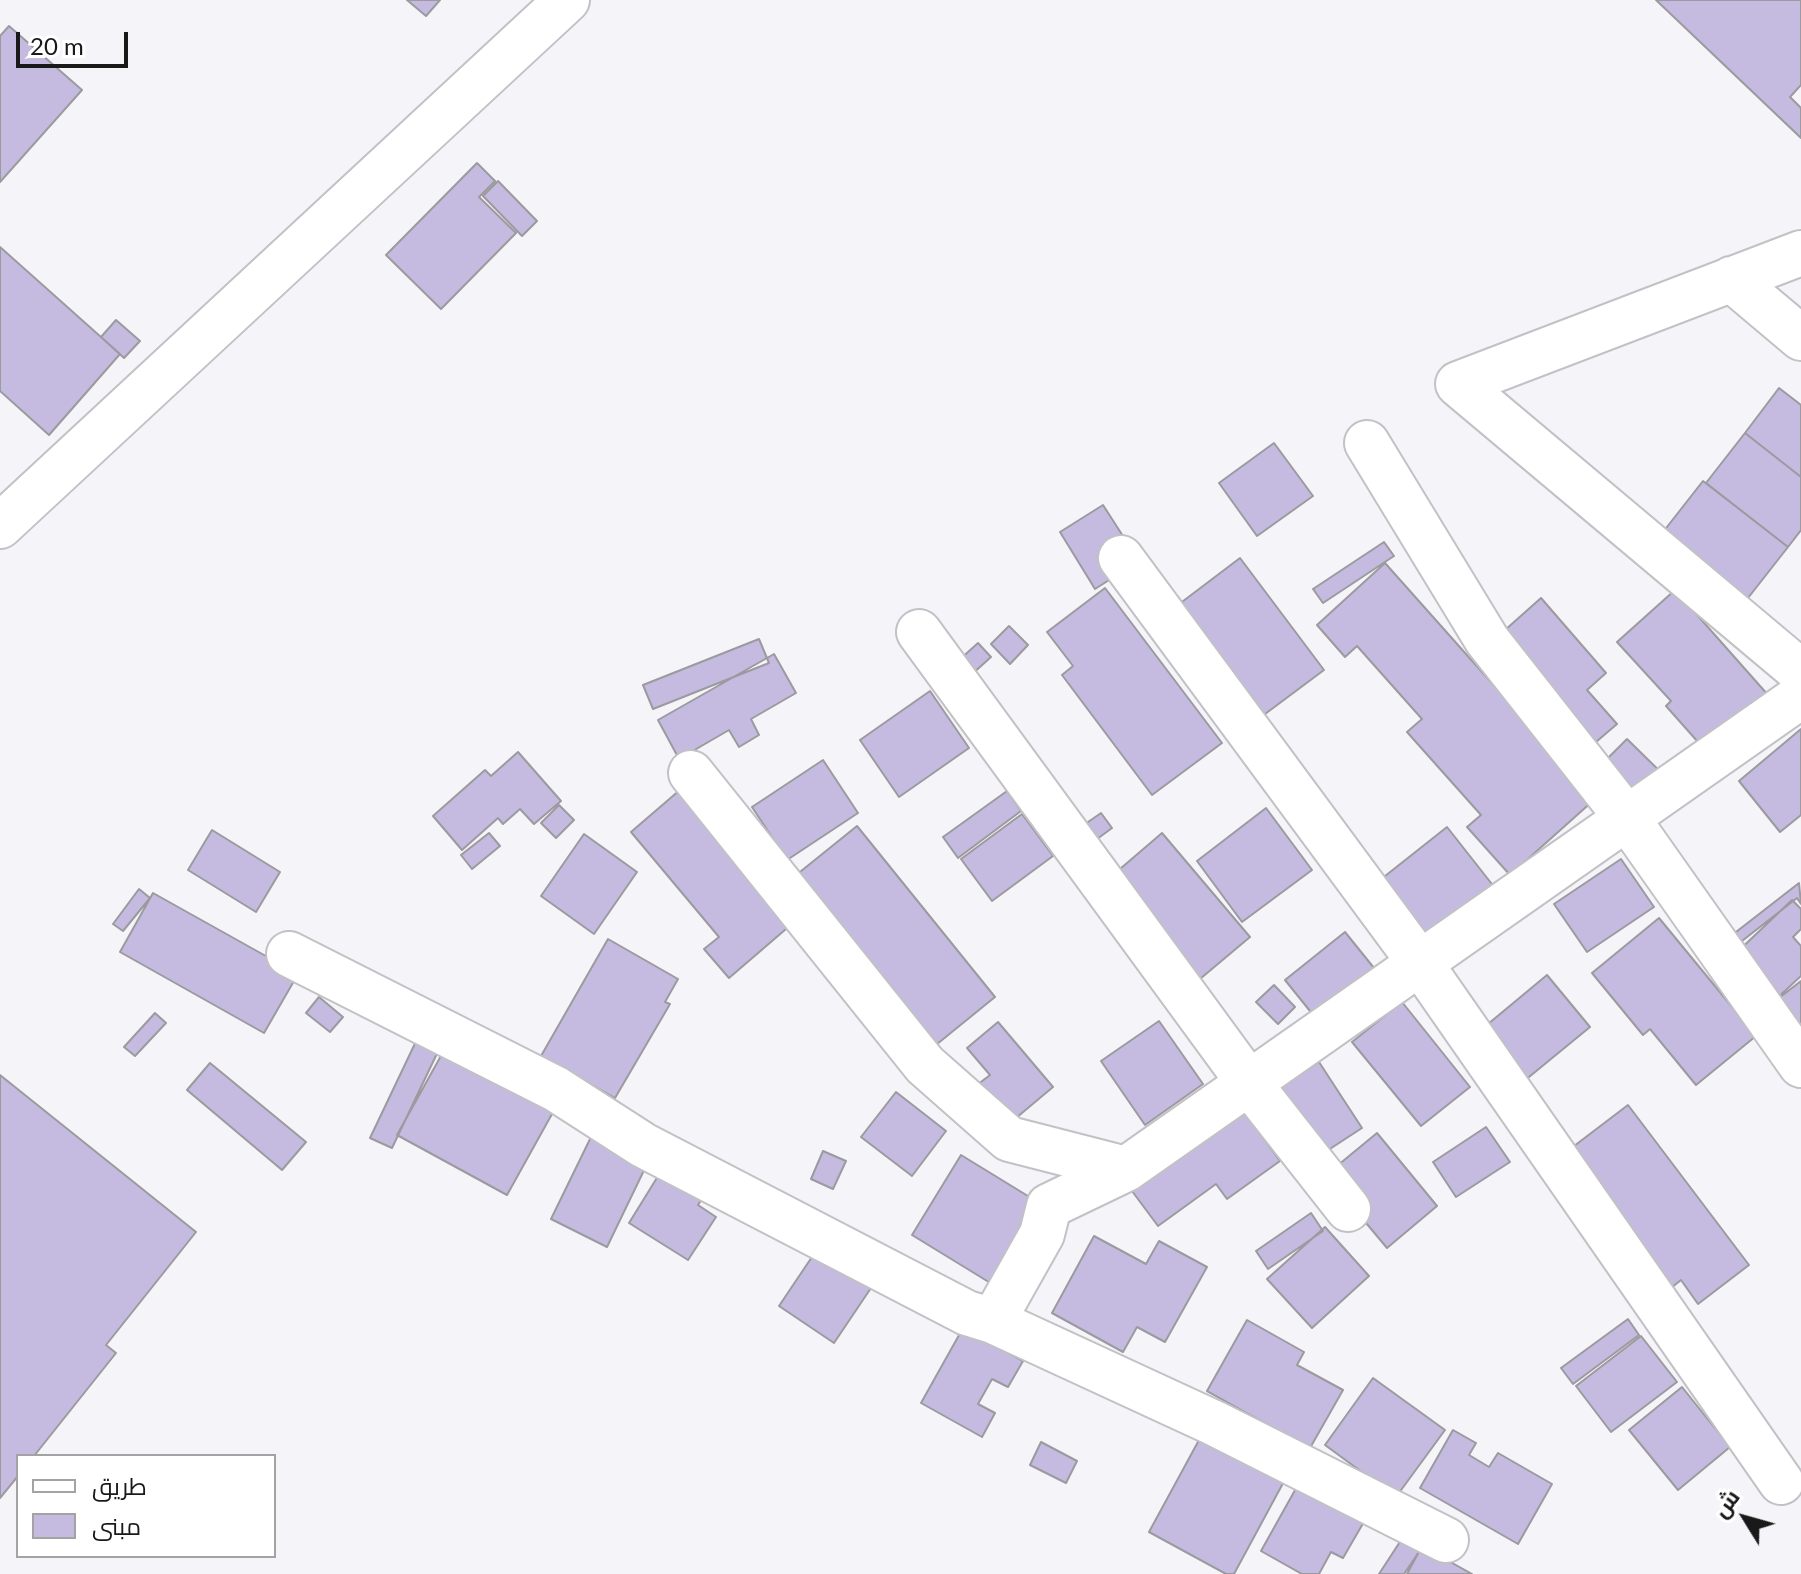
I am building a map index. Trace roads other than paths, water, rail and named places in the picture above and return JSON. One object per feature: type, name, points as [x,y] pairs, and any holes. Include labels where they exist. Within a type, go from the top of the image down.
[{"type":"street","points":[[0,526],[567,0]]},
{"type":"street","points":[[1801,253],[1458,384],[1801,672]]},
{"type":"street","points":[[1731,279],[1801,338]]},
{"type":"street","points":[[1367,443],[1487,640],[1627,818],[1801,1065]]},
{"type":"street","points":[[1121,558],[1420,963],[1781,1482]]},
{"type":"street","points":[[919,632],[1249,1083],[1348,1209]]},
{"type":"street","points":[[993,1321],[1042,1234],[1049,1206],[1126,1169],[1801,696]]},
{"type":"street","points":[[691,773],[925,1065],[1009,1139],[1126,1169]]},
{"type":"street","points":[[289,954],[556,1089],[643,1145],[967,1313],[993,1321],[1214,1423],[1446,1540]]}]
